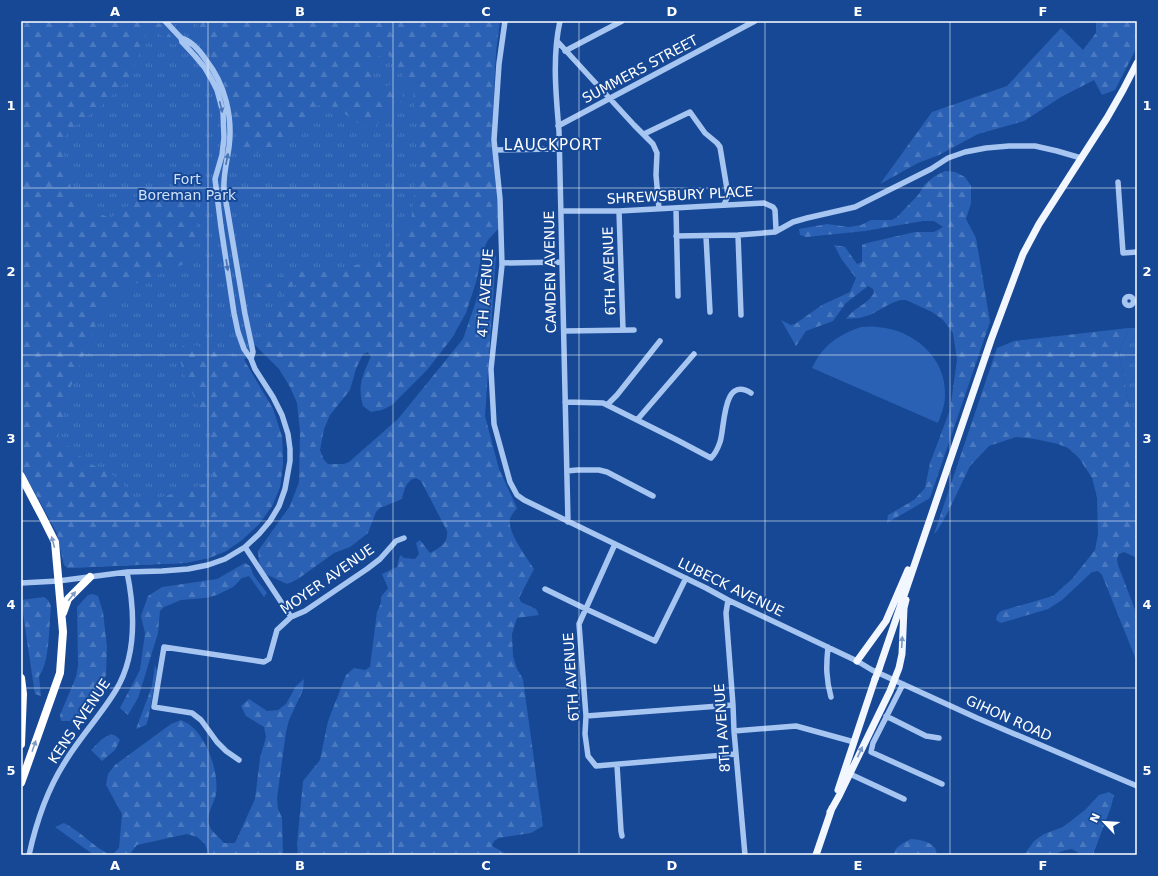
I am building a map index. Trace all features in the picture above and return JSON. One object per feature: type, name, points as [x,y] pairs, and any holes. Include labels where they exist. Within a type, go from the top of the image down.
[{"type":"highway","points":[[21,476],[55,542],[63,632],[60,673],[21,783]]},
{"type":"highway","points":[[62,620],[68,599],[90,577]]},
{"type":"highway","points":[[21,678],[23,694],[21,744]]},
{"type":"main road","points":[[816,855],[875,679],[875,670],[918,554],[991,340],[1023,254],[1039,224],[1120,95],[1137,63]]},
{"type":"main road","points":[[857,661],[886,621],[910,565],[918,554]]},
{"type":"main road","points":[[830,812],[895,680],[902,654],[904,608],[918,554]]},
{"type":"street","points":[[165,21],[181,38],[192,43],[203,61],[217,78],[224,95],[228,111],[230,136],[224,183],[245,314],[253,352],[251,360]]},
{"type":"street","name":"4TH AVENUE","points":[[505,21],[499,64],[494,140],[500,199],[502,263],[491,369],[494,424],[510,482],[517,495],[578,526]]},
{"type":"street","name":"CAMDEN AVENUE","points":[[560,21],[555,74],[561,211],[568,522]]},
{"type":"street","points":[[565,51],[622,21]]},
{"type":"street","name":"SUMMERS STREET","points":[[558,126],[755,21]]},
{"type":"street","points":[[557,41],[653,144],[657,153],[656,175],[659,209]]},
{"type":"street","points":[[21,583],[58,581],[127,572],[188,569],[208,565],[225,559],[245,547],[259,534],[270,521],[279,506],[285,489],[288,476],[290,449],[288,434],[282,415],[273,397],[244,349],[238,332],[234,313],[215,180],[222,155],[224,138],[223,112],[217,90],[205,68],[203,61]]},
{"type":"street","points":[[644,134],[690,112],[705,133],[720,147],[728,195],[724,205]]},
{"type":"street","points":[[676,236],[738,235],[775,232],[793,222],[855,207],[948,158],[965,152],[1009,146],[1035,146],[1081,158]]},
{"type":"street","points":[[495,150],[559,149]]},
{"type":"street","points":[[1118,182],[1123,253],[1137,252]]},
{"type":"street","name":"SHREWSBURY PLACE","points":[[561,211],[619,211],[764,203],[771,205],[775,210],[775,232]]},
{"type":"street","points":[[676,208],[678,296]]},
{"type":"street","name":"6TH AVENUE","points":[[619,211],[623,330]]},
{"type":"street","points":[[221,227],[230,225]]},
{"type":"street","points":[[738,235],[741,315]]},
{"type":"street","points":[[706,236],[710,312]]},
{"type":"street","points":[[502,263],[562,262]]},
{"type":"street","points":[[564,331],[634,330]]},
{"type":"street","points":[[607,405],[617,395],[660,341]]},
{"type":"street","points":[[637,420],[694,354]]},
{"type":"street","points":[[565,402],[603,403],[711,458],[721,442],[726,406],[732,394],[739,389],[751,393]]},
{"type":"street","points":[[567,471],[599,470],[608,472],[653,496]]},
{"type":"street","name":"LUBECK AVENUE","points":[[578,526],[875,670]]},
{"type":"street","name":"MOYER AVENUE","points":[[239,760],[226,751],[217,742],[201,720],[192,713],[154,706],[164,648],[264,662],[269,659],[277,630],[291,618],[305,611],[371,566],[380,559],[396,541],[404,538]]},
{"type":"street","name":"6TH AVENUE","points":[[614,544],[579,624],[586,716],[585,734],[588,756],[596,766],[617,765]]},
{"type":"street","points":[[245,547],[291,618]]},
{"type":"street","name":"KENS AVENUE","points":[[29,855],[41,812],[56,777],[109,700],[123,676],[130,656],[132,638],[132,605],[127,572]]},
{"type":"street","points":[[544,589],[655,641],[686,578]]},
{"type":"street","name":"8TH AVENUE","points":[[728,600],[726,613],[734,731],[745,855]]},
{"type":"street","points":[[828,647],[826,674],[831,697]]},
{"type":"street","name":"GIHON ROAD","points":[[875,670],[978,718],[1137,786]]},
{"type":"street","points":[[903,684],[873,743],[871,752],[942,784]]},
{"type":"street","points":[[586,716],[733,705]]},
{"type":"street","points":[[886,716],[926,736],[939,738]]},
{"type":"street","points":[[734,731],[796,726],[854,742]]},
{"type":"street","points":[[622,836],[617,765],[736,754]]},
{"type":"street","points":[[850,774],[904,799]]},
{"type":"green space","name":"Fort Boreman Park","points":[[21,21],[470,21],[448,238],[318,295],[255,345],[244,360],[273,409],[282,437],[283,463],[280,487],[272,506],[259,524],[242,540],[226,551],[209,558],[185,563],[68,568],[64,565],[57,533],[21,467]]},
{"type":"green space","points":[[21,21],[155,21],[160,24],[176,42],[174,45],[149,27],[130,78],[97,110],[74,126],[61,141],[71,188],[91,210],[110,218],[141,197],[185,187],[196,207],[197,236],[184,264],[122,289],[101,313],[69,391],[58,437],[87,462],[118,478],[139,504],[213,481],[210,433],[184,374],[177,350],[188,343],[244,360],[273,409],[282,437],[283,463],[280,487],[272,506],[259,524],[242,540],[226,551],[209,558],[185,563],[68,568],[64,565],[57,533],[21,467]]},
{"type":"green space","points":[[196,21],[500,21],[496,52],[492,133],[499,228],[488,240],[483,250],[476,282],[466,313],[452,338],[427,370],[392,405],[382,410],[371,412],[363,406],[361,399],[361,386],[363,375],[371,356],[368,352],[363,354],[356,369],[350,390],[330,415],[324,429],[320,450],[324,460],[328,464],[344,464],[349,462],[398,419],[463,339],[484,278],[496,255],[485,416],[499,469],[517,508],[510,519],[514,538],[534,569],[519,598],[521,602],[536,609],[539,615],[517,618],[512,634],[513,656],[517,669],[523,679],[543,826],[531,833],[499,838],[494,841],[492,846],[508,855],[298,855],[297,844],[303,781],[320,760],[328,721],[346,675],[354,668],[365,670],[370,667],[377,612],[381,603],[381,597],[388,588],[382,574],[397,567],[400,555],[404,558],[415,559],[419,554],[416,543],[420,540],[430,553],[437,549],[445,542],[447,531],[421,481],[416,478],[408,483],[402,499],[380,508],[376,512],[368,533],[350,547],[334,553],[298,579],[287,584],[263,573],[259,562],[258,551],[290,506],[299,482],[300,432],[297,403],[290,387],[279,369],[255,345],[266,336],[269,323],[286,302],[302,288],[309,285],[297,284],[256,305],[258,294],[275,279],[294,271],[325,272],[378,260],[411,221],[416,180],[417,121],[413,92],[386,52],[372,60],[371,77],[377,90],[395,83],[405,100],[383,112],[376,128],[365,128],[335,107],[316,105],[305,126],[279,144],[247,157],[236,144],[240,136],[219,71],[202,39]]},
{"type":"green space","points":[[1096,21],[1137,21],[1137,47],[1115,90],[1102,95],[1094,80],[1061,97],[1024,121],[978,134],[939,155],[918,163],[880,184],[932,112],[1007,86],[1061,28],[1083,50],[1096,33]]},
{"type":"green space","points":[[945,171],[955,172],[965,177],[971,186],[971,203],[966,219],[976,238],[990,322],[930,498],[887,523],[888,515],[914,500],[925,488],[930,463],[950,410],[957,360],[953,333],[943,320],[932,312],[906,300],[900,300],[890,304],[870,315],[846,319],[874,293],[873,289],[868,286],[846,303],[833,321],[806,331],[796,346],[781,320],[791,325],[795,324],[822,305],[850,292],[856,278],[842,260],[834,245],[845,247],[857,264],[862,262],[862,245],[915,232],[934,232],[943,227],[934,221],[923,221],[865,231],[806,237],[800,235],[799,229],[827,224],[849,227],[861,225],[871,220],[892,220],[897,217],[919,194],[925,184],[935,176]]},
{"type":"green space","points":[[861,327],[890,329],[903,333],[925,348],[934,358],[940,369],[944,382],[945,396],[943,410],[938,423],[812,368],[826,347],[838,337]]},
{"type":"green space","points":[[1129,328],[1137,328],[1137,444],[1119,353]]},
{"type":"green space","points":[[1129,328],[1119,353],[1137,444],[1137,558],[1124,552],[1119,554],[1117,559],[1137,615],[1137,662],[1102,575],[1098,571],[1092,572],[1062,600],[1048,609],[1001,623],[996,620],[997,615],[1001,611],[1053,596],[1072,579],[1095,550],[1098,534],[1097,497],[1092,478],[1079,458],[1068,448],[1058,444],[1035,439],[1016,437],[989,446],[970,466],[948,512],[934,534],[997,348],[1014,341]]},
{"type":"green space","points":[[245,563],[250,566],[254,576],[267,593],[264,597],[249,576],[242,578],[233,587],[217,595],[205,598],[181,600],[164,607],[160,611],[158,633],[138,698],[128,715],[120,708],[140,670],[145,633],[141,616],[148,596],[162,587],[217,579]]},
{"type":"green space","points":[[93,594],[98,596],[103,612],[107,647],[106,675],[96,695],[82,714],[72,721],[61,721],[60,715],[76,677],[78,666],[77,607],[88,595]]},
{"type":"green space","points":[[44,597],[48,600],[51,606],[47,653],[43,670],[39,676],[41,696],[35,694],[21,600]]},
{"type":"green space","points":[[155,665],[157,671],[148,720],[146,725],[136,729],[152,686]]},
{"type":"green space","points":[[304,679],[303,690],[289,720],[286,732],[277,798],[278,809],[282,818],[283,855],[209,855],[205,844],[197,837],[187,834],[137,845],[129,855],[112,855],[119,848],[122,814],[106,785],[108,774],[115,765],[171,724],[181,720],[189,724],[197,732],[207,748],[214,767],[216,776],[216,794],[209,814],[210,827],[224,843],[235,843],[255,799],[260,758],[266,737],[264,727],[246,716],[241,706],[249,699],[267,711],[278,710],[286,704],[296,686]]},
{"type":"green space","points":[[111,734],[120,740],[115,750],[102,761],[91,750],[102,739]]},
{"type":"green space","points":[[1109,792],[1114,795],[1094,855],[1082,855],[1072,849],[1052,855],[1024,855],[1034,841],[1044,834],[1063,827],[1085,810],[1099,795]]},
{"type":"green space","points":[[64,823],[111,855],[94,855],[55,827]]},
{"type":"green space","points":[[911,839],[921,840],[931,844],[935,848],[937,854],[893,855],[898,847]]},
{"type":"district","name":"LAUCKPORT","points":[[553,145]]}]
